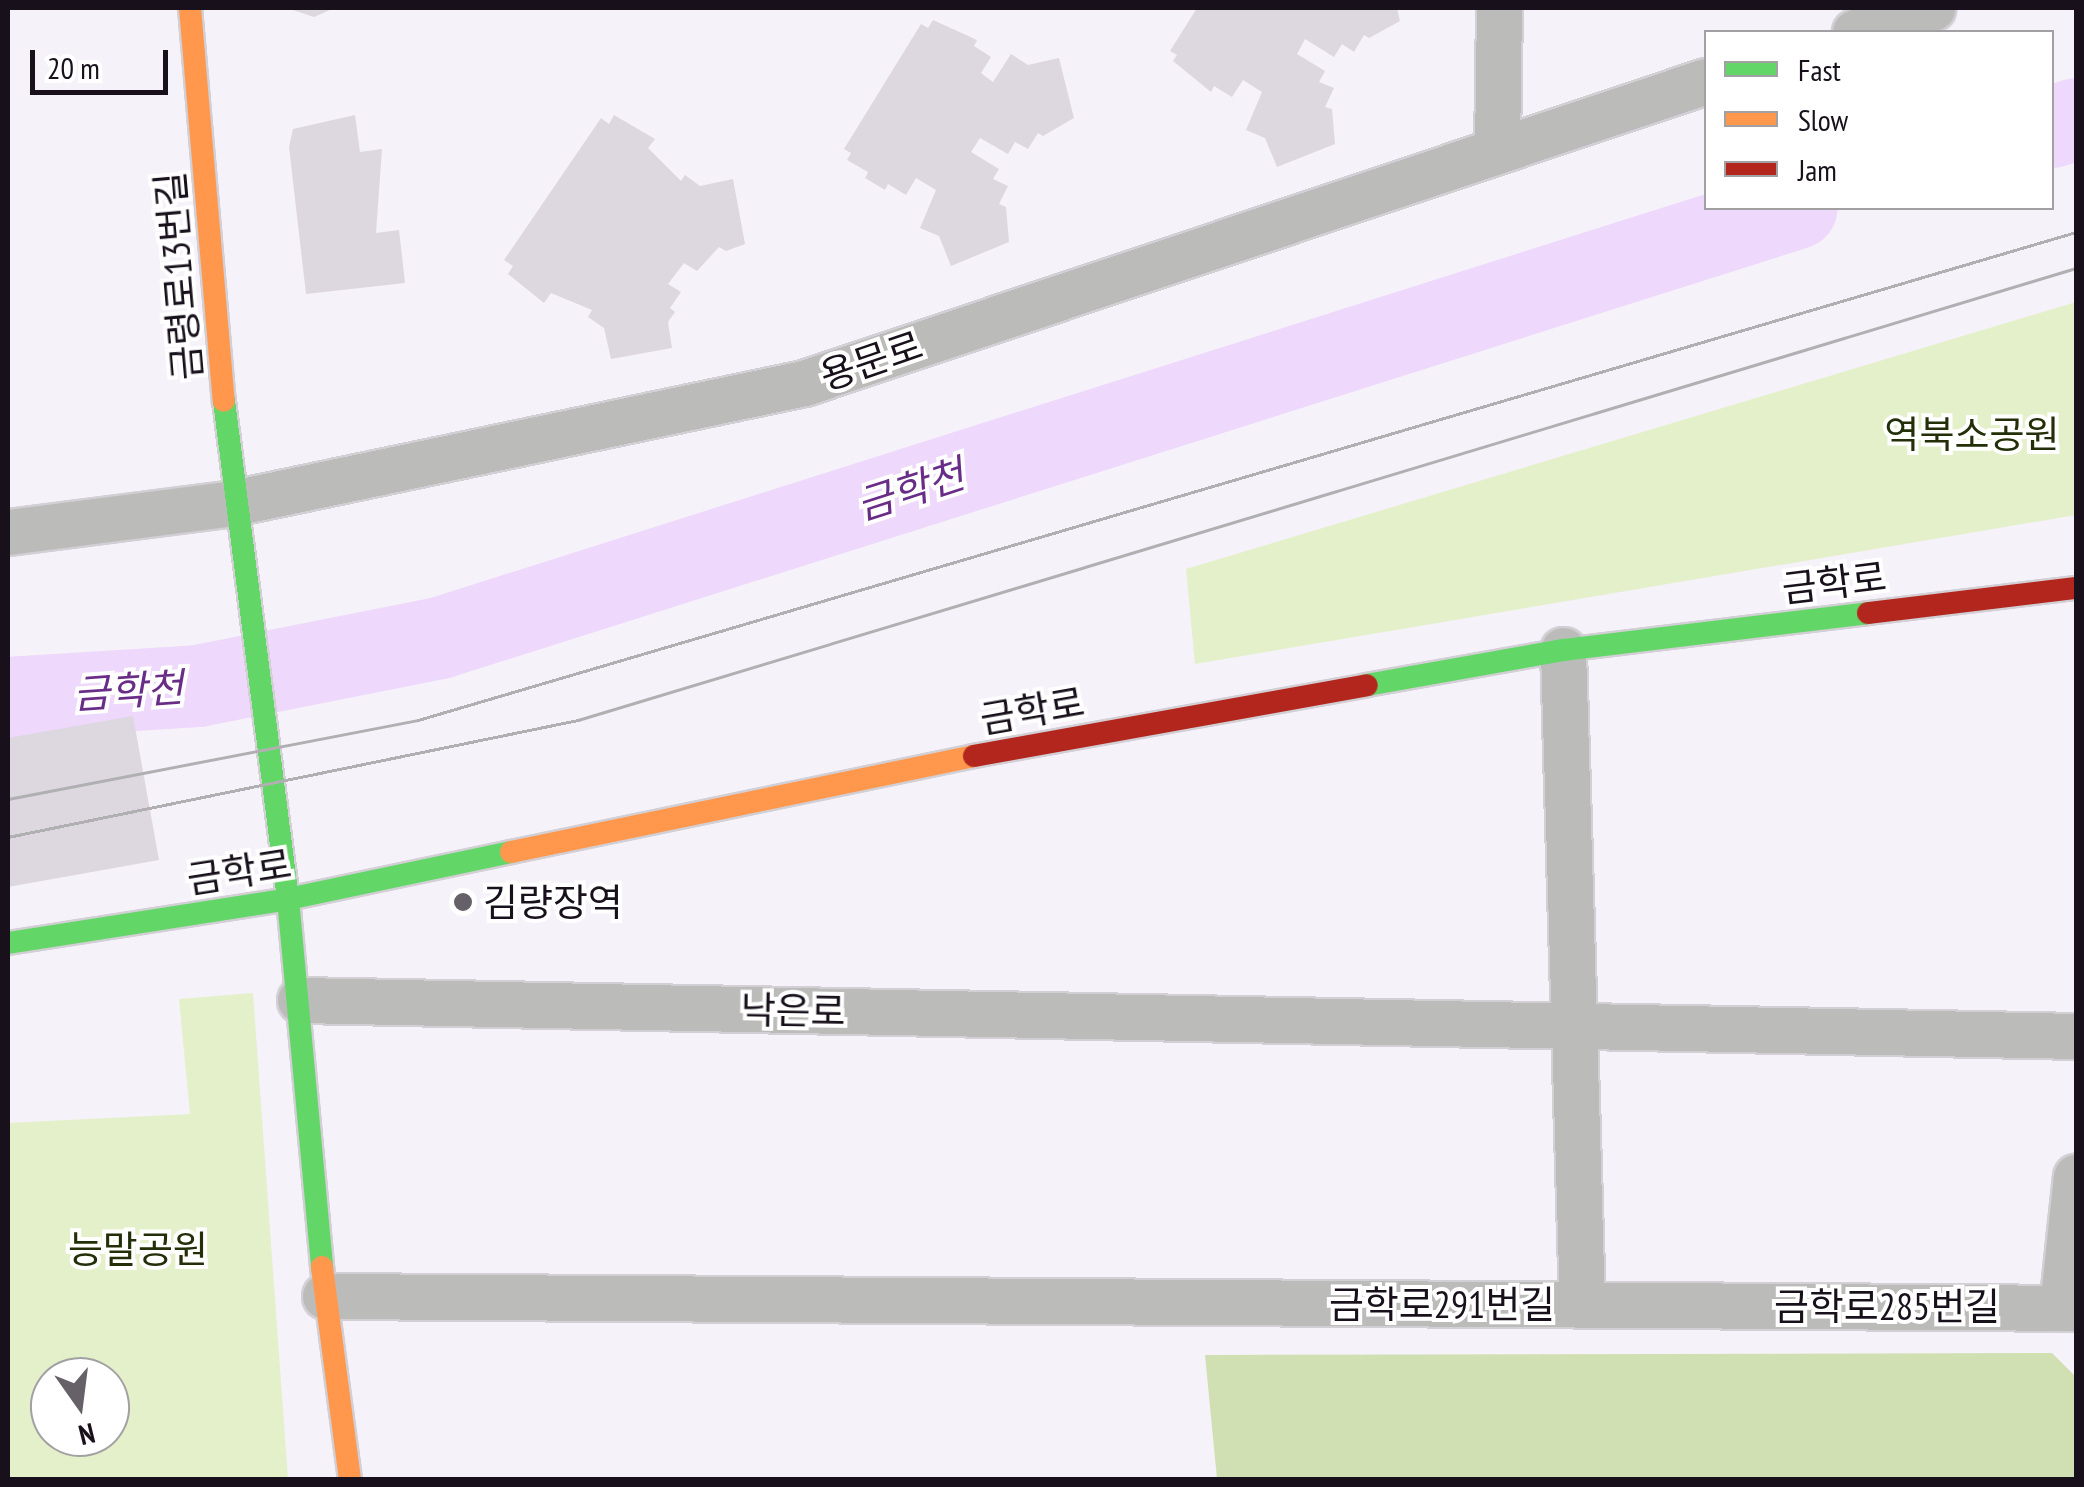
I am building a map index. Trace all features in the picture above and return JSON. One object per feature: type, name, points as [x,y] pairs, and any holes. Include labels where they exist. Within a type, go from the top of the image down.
[{"type":"main road","name":"금령로13번길","points":[[190,8],[236,520],[288,899]]},
{"type":"main road","name":"금학로","points":[[8,942],[288,899],[884,772],[1563,650],[2076,588]]},
{"type":"main road","points":[[288,899],[325,1296],[350,1480]]},
{"type":"street","points":[[1497,150],[1499,8]]},
{"type":"street","points":[[1861,30],[1932,8]]},
{"type":"street","name":"용문로","points":[[8,532],[236,520],[804,383],[1704,82]]},
{"type":"street","name":"금학로291번길","points":[[325,1296],[1582,1305],[1563,650]]},
{"type":"street","name":"낙은로","points":[[300,1000],[1576,1026]]},
{"type":"street","points":[[1576,1026],[2076,1036]]},
{"type":"street","name":"금학로285번길","points":[[1582,1305],[2072,1312],[2076,1177]]},
{"type":"green space","name":"역북소공원","points":[[2076,302],[2076,515],[1195,664],[1186,569]]},
{"type":"green space","name":"능말공원","points":[[253,993],[288,1479],[8,1479],[8,1123],[190,1114],[179,999]]},
{"type":"green space","points":[[2052,1353],[2076,1377],[2076,1479],[1217,1479],[1205,1355]]},
{"type":"building","points":[[287,8],[332,8],[332,9],[314,17]]},
{"type":"building","points":[[1197,8],[1397,8],[1400,21],[1369,38],[1364,35],[1354,52],[1342,44],[1334,57],[1305,39],[1297,54],[1325,71],[1319,82],[1334,88],[1325,107],[1332,109],[1335,144],[1277,167],[1265,138],[1246,130],[1262,92],[1243,80],[1232,97],[1214,86],[1211,92],[1173,61],[1177,55],[1170,51]]},
{"type":"building","points":[[933,20],[977,40],[974,46],[991,57],[981,73],[993,82],[1011,54],[1028,65],[1059,58],[1074,118],[1043,136],[1038,133],[1028,149],[1015,142],[1008,154],[980,138],[971,152],[999,169],[993,179],[1008,186],[999,204],[1006,207],[1009,242],[951,266],[939,236],[920,228],[936,190],[916,178],[906,195],[888,184],[885,190],[865,178],[868,172],[847,160],[851,153],[844,149],[921,24],[928,28]]},
{"type":"building","points":[[355,115],[360,152],[382,149],[376,233],[399,230],[405,283],[306,294],[289,147],[293,129]]},
{"type":"building","points":[[614,115],[655,139],[648,148],[681,181],[685,175],[700,186],[733,179],[745,244],[726,251],[719,247],[697,271],[684,263],[668,284],[681,292],[670,308],[675,312],[668,322],[672,348],[611,359],[604,328],[588,317],[592,310],[551,293],[544,303],[508,274],[513,266],[504,260],[601,118],[609,124]]},
{"type":"building","points":[[133,716],[159,860],[8,887],[8,738]]},
{"type":"waterway","name":"금학천","points":[[2054,126],[2076,119]]},
{"type":"waterway","name":"금학천","points":[[8,698],[198,686],[440,638],[1791,210]]},
{"type":"tram line","points":[[8,799],[418,720],[2076,232]]},
{"type":"tram line","points":[[8,837],[578,720],[2076,268]]},
{"type":"traffic: fast","points":[[224,401],[288,899],[322,1267]]},
{"type":"traffic: fast","points":[[1367,685],[1563,650],[1868,613]]},
{"type":"traffic: fast","points":[[8,943],[288,899],[511,852]]},
{"type":"traffic: slow","points":[[190,8],[224,401]]},
{"type":"traffic: slow","points":[[511,852],[974,756]]},
{"type":"traffic: slow","points":[[322,1267],[350,1480]]},
{"type":"traffic: jam","points":[[1868,613],[2076,588]]},
{"type":"traffic: jam","points":[[974,756],[1367,685]]},
{"type":"place","name":"김량장역","points":[[463,902]]}]
